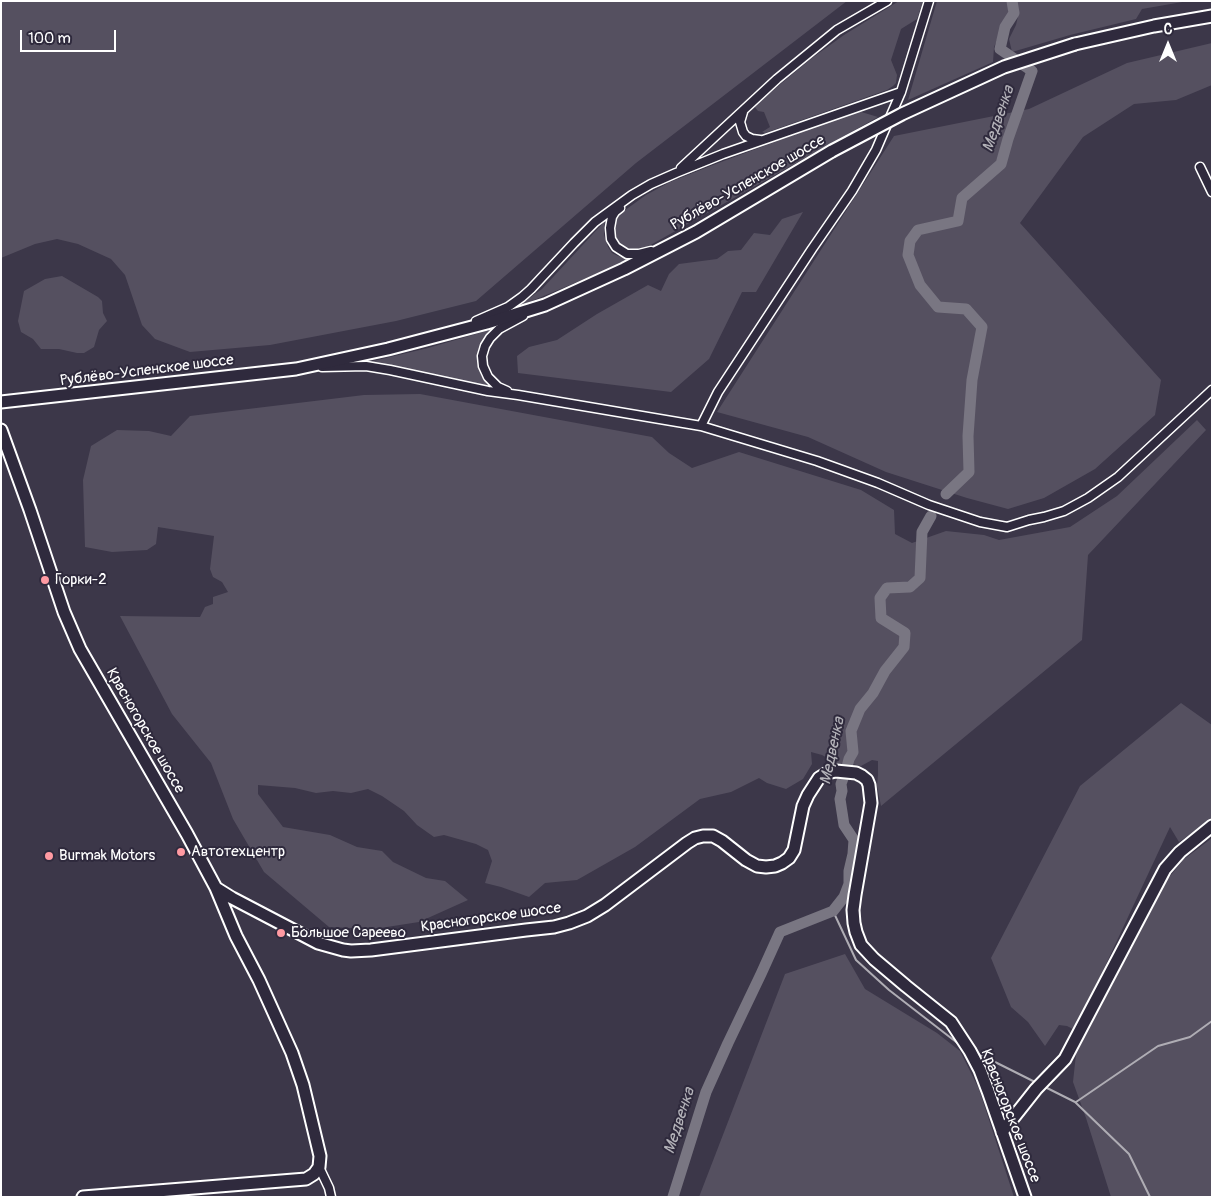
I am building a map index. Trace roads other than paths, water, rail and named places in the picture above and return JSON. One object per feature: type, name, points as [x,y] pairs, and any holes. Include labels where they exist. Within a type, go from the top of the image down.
[{"type":"main road","name":"Рублёво-Успенское шоссе","points":[[1,402],[296,369],[436,337],[544,305],[624,269],[696,232],[832,151],[902,114],[1004,66],[1075,44],[1154,26],[1212,16]]},
{"type":"main road","name":"Красногорское шоссе","points":[[1,430],[64,612],[80,649],[187,834],[216,888],[318,944],[351,951],[371,950],[554,927],[569,923],[587,916],[695,838],[704,836],[713,836],[722,841],[746,860],[757,866],[775,866],[789,858],[794,850],[803,806],[819,778],[826,773],[836,772],[856,773],[862,776],[870,785],[871,803],[853,910],[856,932],[861,945],[874,959],[951,1022],[970,1051],[980,1070],[1026,1197]]},
{"type":"main road","points":[[1002,1132],[1036,1089],[1065,1058],[1165,869],[1180,852],[1212,826]]},
{"type":"main road","points":[[83,1197],[300,1180],[314,1174],[319,1167],[320,1156],[303,1084],[292,1053],[259,980],[236,936],[216,888]]},
{"type":"street","points":[[676,173],[745,108],[837,30],[887,1]]},
{"type":"street","points":[[702,426],[718,392],[852,191],[876,150],[901,92],[929,1]]},
{"type":"street","points":[[436,337],[508,307],[531,289],[595,222],[626,199],[651,184],[722,154],[901,92]]},
{"type":"street","points":[[745,108],[740,122],[743,132],[752,139],[767,139]]},
{"type":"street","points":[[1200,167],[1212,192]]},
{"type":"street","points":[[651,184],[615,212],[612,217],[610,234],[616,247],[627,254],[645,253],[696,232]]},
{"type":"street","points":[[513,394],[498,387],[488,377],[483,366],[482,356],[485,346],[499,329],[544,305]]},
{"type":"street","name":"Рублёво-Успенское шоссе","points":[[296,369],[366,366],[488,391],[702,426],[817,461],[878,483],[929,505],[980,522],[1007,527],[1064,511],[1088,498],[1118,477],[1212,390]]},
{"type":"street","points":[[319,1167],[331,1197]]},
{"type":"waterway","name":"Медвенка","points":[[946,494],[969,472],[968,436],[972,380],[982,327],[966,309],[938,307],[920,285],[908,255],[910,241],[918,230],[958,221],[962,198],[1001,164],[1032,71],[1000,49],[1005,27],[1014,13],[1012,1]]},
{"type":"waterway","name":"Медвенка","points":[[673,1197],[706,1092],[780,932],[833,911],[844,897],[849,884],[854,840],[844,825],[840,799],[841,784],[853,752],[851,731],[860,709],[873,693],[885,671],[904,647],[905,633],[881,618],[880,598],[887,588],[910,587],[920,578],[922,532],[931,516]]},
{"type":"waterway","points":[[833,911],[856,960],[889,990],[960,1045]]},
{"type":"waterway","points":[[1076,1102],[1158,1046],[1190,1037],[1212,1021]]},
{"type":"waterway","points":[[977,1053],[1037,1083]]},
{"type":"waterway","points":[[1043,1086],[1075,1102],[1129,1154],[1150,1197]]},
{"type":"place","name":"Горки-2","points":[[45,580]]},
{"type":"place","name":"Автотехцентр","points":[[181,852]]},
{"type":"place","name":"Burmak Motors","points":[[49,856]]},
{"type":"place","name":"Большое Сареево","points":[[281,933]]}]
